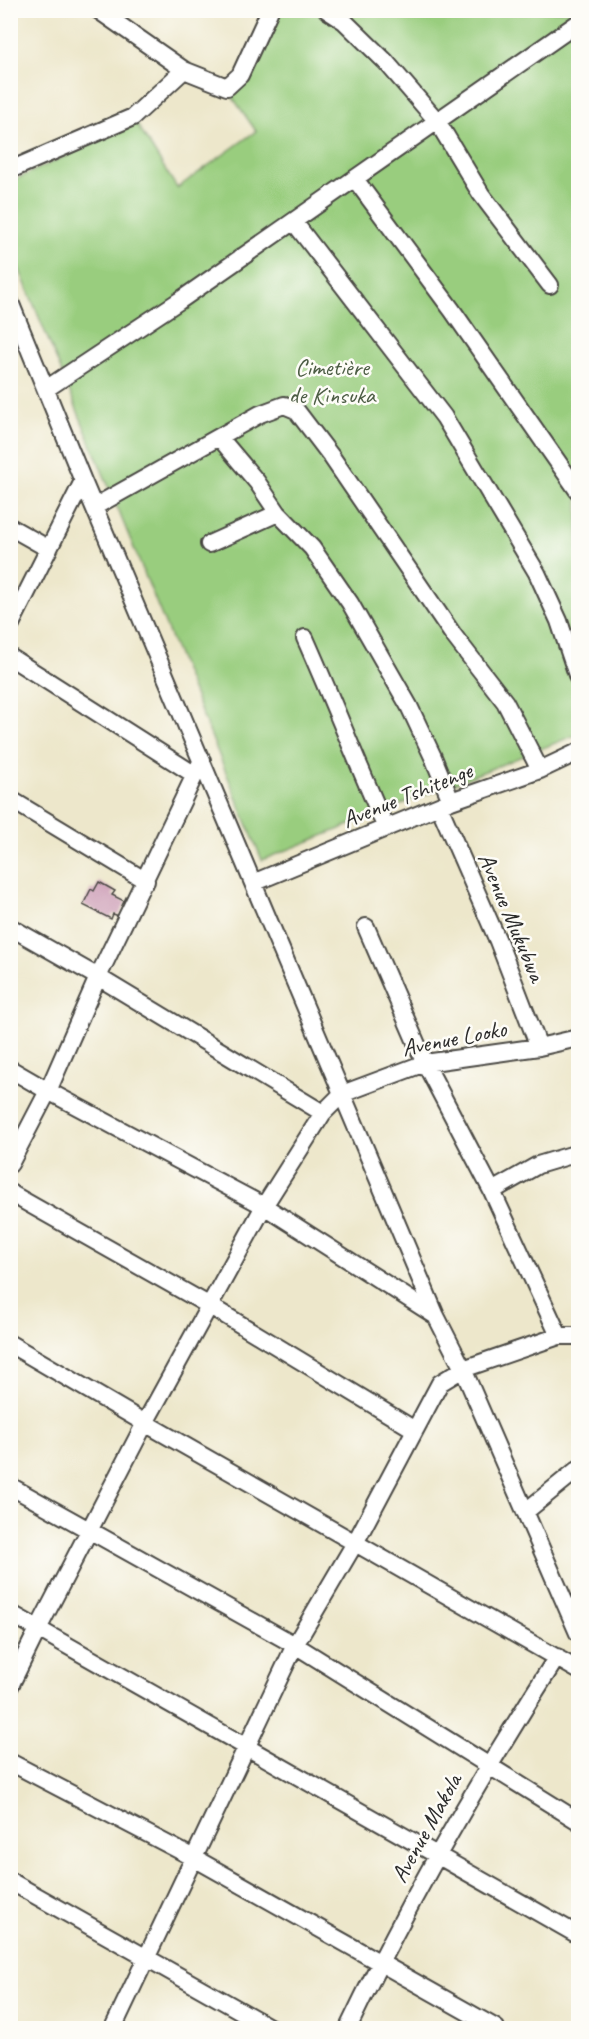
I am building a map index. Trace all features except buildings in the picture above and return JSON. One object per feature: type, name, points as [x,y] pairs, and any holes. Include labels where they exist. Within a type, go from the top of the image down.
[{"type":"street","points":[[98,10],[184,70],[227,87],[240,75],[270,10]]},
{"type":"street","points":[[327,10],[344,21],[386,62],[437,122],[481,194],[550,285]]},
{"type":"street","points":[[45,389],[179,301],[579,23]]},
{"type":"street","points":[[10,170],[133,117],[184,70]]},
{"type":"street","points":[[355,179],[452,310],[579,491]]},
{"type":"street","points":[[294,222],[444,417],[537,573],[559,621],[579,678]]},
{"type":"street","points":[[10,302],[198,767],[253,883],[436,1316],[463,1369],[579,1634]]},
{"type":"street","points":[[94,507],[260,414],[284,405],[296,410],[331,456],[454,636],[505,702],[540,770]]},
{"type":"street","name":"Avenue Mukubwa","points":[[219,437],[257,482],[278,513],[312,548],[350,603],[386,662],[433,757],[445,804],[539,1047]]},
{"type":"street","points":[[10,626],[82,481]]},
{"type":"street","points":[[209,544],[278,513]]},
{"type":"street","points":[[10,527],[49,549]]},
{"type":"street","points":[[305,638],[386,828]]},
{"type":"street","points":[[10,657],[198,767]]},
{"type":"street","name":"Avenue Tshitenge","points":[[253,883],[445,804],[578,754]]},
{"type":"street","points":[[10,1164],[48,1091],[98,977],[146,881],[198,767]]},
{"type":"street","points":[[10,799],[146,881]]},
{"type":"street","points":[[10,927],[98,977],[323,1113]]},
{"type":"street","points":[[366,927],[425,1064],[492,1191],[559,1336]]},
{"type":"street","name":"Avenue Looko","points":[[342,1094],[425,1064],[539,1047],[579,1038]]},
{"type":"street","points":[[10,1069],[264,1206],[436,1316]]},
{"type":"street","points":[[10,1686],[145,1423],[264,1206],[323,1113],[342,1094]]},
{"type":"street","points":[[492,1191],[538,1165],[579,1153]]},
{"type":"street","points":[[10,1193],[210,1306],[415,1430]]},
{"type":"street","points":[[113,2028],[295,1646],[355,1543],[440,1383],[463,1369],[559,1336],[579,1336]]},
{"type":"street","points":[[10,1344],[579,1670]]},
{"type":"street","points":[[525,1512],[579,1470]]},
{"type":"street","points":[[10,1486],[295,1646],[579,1821]]},
{"type":"street","points":[[10,1613],[579,1935]]},
{"type":"street","name":"Avenue Makola","points":[[348,2028],[380,1962],[437,1856],[489,1764],[556,1657]]},
{"type":"street","points":[[10,1762],[194,1858],[496,2028]]},
{"type":"street","points":[[10,1881],[271,2028]]},
{"type":"green space","name":"Cimetière de Kinsuka","points":[[279,11],[578,11],[578,734],[262,860],[11,249],[10,182],[136,123],[177,188],[256,131],[231,95]]}]
